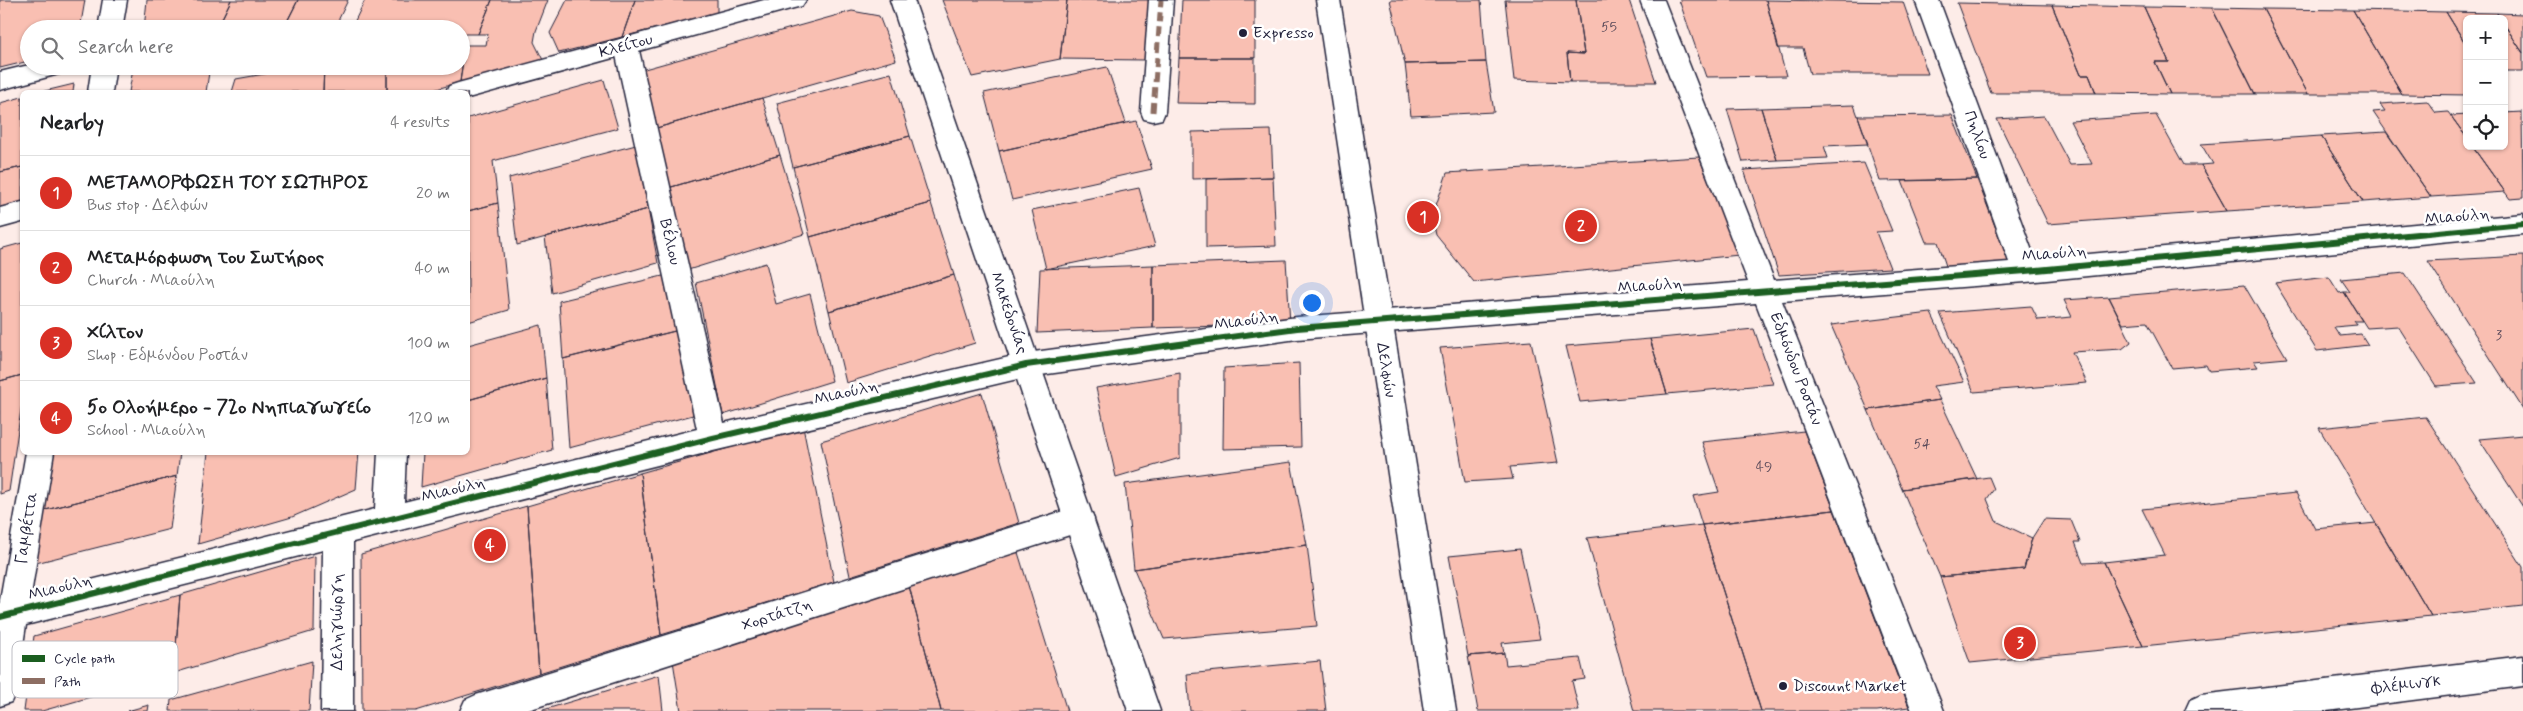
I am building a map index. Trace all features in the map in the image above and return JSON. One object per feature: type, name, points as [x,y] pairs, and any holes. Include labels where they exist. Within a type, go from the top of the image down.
[{"type":"street","points":[[112,20],[115,0]]},
{"type":"street","name":"Κλείτου","points":[[465,90],[794,0]]},
{"type":"street","name":"Μακεδονίας","points":[[902,0],[1144,711]]},
{"type":"street","points":[[1153,112],[1161,0]]},
{"type":"street","name":"Δελφών","points":[[1328,0],[1440,711]]},
{"type":"street","name":"Εδμόνδου Ροστάν","points":[[1652,0],[1928,711]]},
{"type":"street","name":"Πηλίου","points":[[1927,0],[2026,271]]},
{"type":"street","name":"Βέλιου","points":[[626,46],[713,438]]},
{"type":"street","points":[[0,81],[23,75]]},
{"type":"street","points":[[100,90],[103,75]]},
{"type":"street","points":[[0,218],[20,213]]},
{"type":"street","name":"Μιαούλη","points":[[6,615],[713,438],[1026,365],[1297,328],[1378,320],[2026,271],[2523,224]]},
{"type":"street","name":"Γαμβέττα","points":[[0,691],[6,615],[39,455]]},
{"type":"street","points":[[389,520],[392,455]]},
{"type":"street","name":"Χορτάτζη","points":[[476,711],[1079,519]]},
{"type":"street","name":"Δεληγιώργη","points":[[337,711],[338,533]]},
{"type":"street","name":"Φλέμινγκ","points":[[2201,711],[2262,707],[2523,670]]},
{"type":"building","points":[[0,0],[85,0],[82,20],[20,20],[20,63],[0,68]]},
{"type":"building","points":[[147,0],[231,0],[221,20],[145,20]]},
{"type":"building","points":[[231,0],[298,0],[288,20],[221,20]]},
{"type":"building","points":[[298,0],[348,0],[338,20],[288,20]]},
{"type":"building","points":[[365,0],[492,0],[478,34],[470,34],[470,20],[355,20]]},
{"type":"building","points":[[492,0],[548,0],[536,31],[534,42],[543,60],[460,82],[461,75],[470,75],[470,45],[486,45],[488,34],[478,34]]},
{"type":"building","points":[[567,0],[635,0],[622,37],[559,53],[550,33]]},
{"type":"building","points":[[635,0],[717,0],[717,13],[622,37]]},
{"type":"building","points":[[942,0],[1067,0],[1060,59],[972,77]]},
{"type":"building","points":[[1067,0],[1150,0],[1145,60],[1060,59]]},
{"type":"building","points":[[1182,0],[1255,0],[1255,58],[1179,58]]},
{"type":"building","points":[[1390,0],[1481,0],[1486,62],[1405,64]]},
{"type":"building","points":[[1505,0],[1576,0],[1584,54],[1567,53],[1570,82],[1514,80]]},
{"type":"building","points":[[1576,0],[1629,0],[1656,82],[1570,82],[1567,53],[1584,54]]},
{"type":"building","points":[[1679,0],[1766,0],[1786,76],[1706,77]]},
{"type":"building","points":[[1766,0],[1903,2],[1928,74],[1810,74],[1803,48],[1778,48]]},
{"type":"building","points":[[1957,3],[2052,5],[2081,75],[2089,75],[2096,93],[1991,93]]},
{"type":"building","points":[[2052,5],[2144,7],[2169,62],[2155,62],[2170,94],[2096,93],[2089,75],[2081,75]]},
{"type":"building","points":[[2144,7],[2212,8],[2255,94],[2170,94],[2155,62],[2169,62]]},
{"type":"building","points":[[2212,8],[2263,9],[2308,94],[2255,94]]},
{"type":"building","points":[[2263,9],[2353,10],[2402,94],[2308,94]]},
{"type":"building","points":[[2353,10],[2446,12],[2463,40],[2463,95],[2402,94]]},
{"type":"building","points":[[852,11],[879,16],[896,60],[653,129],[641,70]]},
{"type":"building","points":[[2446,12],[2497,13],[2498,15],[2463,15],[2463,40]]},
{"type":"building","points":[[2497,13],[2523,14],[2523,53],[2508,30],[2508,15],[2498,15]]},
{"type":"building","points":[[2508,30],[2523,53],[2523,71],[2508,71]]},
{"type":"building","points":[[1179,58],[1255,58],[1255,104],[1176,103]]},
{"type":"building","points":[[1486,62],[1494,112],[1411,116],[1405,64]]},
{"type":"building","points":[[1107,67],[1126,123],[999,151],[984,93]]},
{"type":"building","points":[[891,73],[910,136],[793,167],[777,103]]},
{"type":"building","points":[[132,75],[209,75],[206,90],[129,90]]},
{"type":"building","points":[[258,75],[324,75],[323,90],[233,90],[236,79]]},
{"type":"building","points":[[324,75],[387,75],[387,90],[323,90]]},
{"type":"building","points":[[387,75],[461,75],[460,82],[434,90],[387,90]]},
{"type":"building","points":[[604,80],[618,128],[493,161],[498,203],[470,210],[470,117]]},
{"type":"building","points":[[74,84],[73,90],[49,90]]},
{"type":"building","points":[[20,98],[20,167],[0,172],[0,103]]},
{"type":"building","points":[[762,98],[780,155],[668,188],[653,129]]},
{"type":"building","points":[[2427,101],[2436,113],[2448,112],[2463,133],[2463,150],[2475,150],[2505,192],[2431,197],[2373,112],[2385,111],[2380,104]]},
{"type":"building","points":[[1854,105],[1868,144],[1824,146],[1828,158],[1777,160],[1761,108]]},
{"type":"building","points":[[1761,108],[1777,160],[1743,162],[1727,109]]},
{"type":"building","points":[[2522,112],[2523,198],[2510,199],[2475,150],[2508,150],[2508,113]]},
{"type":"building","points":[[1952,115],[1977,179],[1880,181],[1858,116]]},
{"type":"building","points":[[2156,115],[2184,165],[2201,165],[2227,211],[2048,224],[1997,119],[2044,116],[2070,165],[2092,164],[2070,121]]},
{"type":"building","points":[[2463,115],[2463,132],[2451,116]]},
{"type":"building","points":[[1136,121],[1152,169],[1012,200],[999,151]]},
{"type":"building","points":[[1271,130],[1273,177],[1192,179],[1192,132]]},
{"type":"building","points":[[2386,132],[2431,197],[2363,202],[2321,136]]},
{"type":"building","points":[[910,136],[931,203],[810,237],[793,167]]},
{"type":"building","points":[[2321,136],[2363,202],[2227,211],[2201,165],[2213,164],[2201,144]]},
{"type":"building","points":[[636,145],[648,209],[517,245],[509,178]]},
{"type":"building","points":[[780,155],[804,234],[688,270],[668,188]]},
{"type":"building","points":[[1699,157],[1739,255],[1474,282],[1436,235],[1432,217],[1447,173]]},
{"type":"building","points":[[1864,163],[1892,231],[1876,232],[1890,268],[1779,275],[1744,170]]},
{"type":"building","points":[[20,167],[20,209],[0,214],[0,172]]},
{"type":"building","points":[[1273,177],[1276,246],[1206,248],[1206,179]]},
{"type":"building","points":[[1977,179],[2011,268],[1947,269],[1938,242],[1926,242],[1902,181]]},
{"type":"building","points":[[1139,188],[1155,246],[1046,269],[1032,210]]},
{"type":"building","points":[[498,203],[509,310],[470,321],[470,210]]},
{"type":"building","points":[[931,203],[954,275],[829,311],[810,237]]},
{"type":"building","points":[[648,209],[658,263],[552,293],[545,237]]},
{"type":"building","points":[[20,244],[20,376],[0,381],[0,249]]},
{"type":"building","points":[[2523,256],[2523,409],[2428,261]]},
{"type":"building","points":[[1286,260],[1290,324],[1153,328],[1153,265]]},
{"type":"building","points":[[766,263],[776,304],[810,294],[832,381],[723,415],[696,283]]},
{"type":"building","points":[[1153,265],[1153,328],[1037,333],[1040,269]]},
{"type":"building","points":[[675,273],[683,329],[563,359],[559,301]]},
{"type":"building","points":[[2405,273],[2477,383],[2436,386],[2398,326],[2367,328],[2344,292],[2350,292],[2341,279]]},
{"type":"building","points":[[954,275],[975,343],[846,383],[829,311]]},
{"type":"building","points":[[2329,277],[2339,293],[2344,292],[2362,321],[2354,321],[2357,325],[2334,327],[2340,336],[2361,334],[2368,345],[2317,351],[2275,283]]},
{"type":"building","points":[[2244,285],[2287,358],[2254,361],[2258,367],[2209,371],[2206,365],[2172,368],[2147,322],[2123,324],[2109,297]]},
{"type":"building","points":[[2109,297],[2131,342],[2122,349],[2072,352],[2087,383],[1974,392],[1940,313],[2031,306],[2038,320],[2072,317],[2064,300]]},
{"type":"building","points":[[1931,313],[1964,382],[1933,386],[1940,400],[1868,410],[1831,325]]},
{"type":"building","points":[[541,325],[546,378],[470,399],[470,344]]},
{"type":"building","points":[[683,329],[693,415],[569,448],[563,359]]},
{"type":"building","points":[[1754,329],[1773,384],[1667,394],[1650,339]]},
{"type":"building","points":[[1650,339],[1667,394],[1580,402],[1566,346]]},
{"type":"building","points":[[1531,341],[1558,463],[1510,467],[1513,479],[1465,482],[1440,348]]},
{"type":"building","points":[[1299,363],[1301,447],[1223,449],[1224,368]]},
{"type":"building","points":[[1180,373],[1180,458],[1116,477],[1096,388]]},
{"type":"building","points":[[20,376],[20,417],[9,491],[0,494],[0,381]]},
{"type":"building","points":[[546,378],[552,450],[421,487],[423,455],[470,455],[470,399]]},
{"type":"building","points":[[982,393],[1019,523],[850,576],[821,441]]},
{"type":"building","points":[[1940,400],[1977,479],[1902,489],[1868,410]]},
{"type":"building","points":[[2426,417],[2523,567],[2523,606],[2431,616],[2319,428]]},
{"type":"building","points":[[803,427],[834,582],[661,635],[640,473]]},
{"type":"building","points":[[1804,431],[1834,510],[1702,525],[1693,496],[1719,492],[1702,442]]},
{"type":"building","points":[[2523,435],[2523,507],[2479,439]]},
{"type":"building","points":[[48,455],[180,455],[177,476],[38,512]]},
{"type":"building","points":[[208,455],[359,455],[356,489],[292,517],[198,544]]},
{"type":"building","points":[[1291,462],[1307,545],[1134,569],[1125,484]]},
{"type":"building","points":[[640,473],[661,635],[539,673],[527,506]]},
{"type":"building","points":[[177,476],[170,529],[28,565],[38,512]]},
{"type":"building","points":[[1989,477],[1994,489],[1987,499],[1996,521],[2032,538],[2024,569],[1940,577],[1902,489]]},
{"type":"building","points":[[2296,493],[2315,529],[2376,523],[2431,616],[2143,646],[2104,562],[2165,555],[2142,509]]},
{"type":"building","points":[[527,506],[539,673],[416,711],[362,711],[361,554]]},
{"type":"building","points":[[1834,510],[1909,707],[1877,711],[1761,711],[1702,525]]},
{"type":"building","points":[[2044,519],[2071,520],[2080,542],[2075,542],[2083,563],[2104,562],[2143,646],[1970,663],[1940,577],[2024,569],[2032,538]]},
{"type":"building","points":[[1702,525],[1761,711],[1634,711],[1587,538]]},
{"type":"building","points":[[1307,545],[1317,626],[1164,639],[1134,569]]},
{"type":"building","points":[[1016,546],[1067,711],[941,711],[908,582]]},
{"type":"building","points":[[1520,549],[1540,639],[1502,643],[1504,653],[1468,656],[1449,556]]},
{"type":"building","points":[[315,556],[314,631],[178,672],[178,641],[176,641],[180,595]]},
{"type":"building","points":[[908,582],[941,711],[681,711],[673,661]]},
{"type":"building","points":[[180,595],[176,641],[33,641],[34,636]]},
{"type":"building","points":[[1504,653],[1506,665],[1580,658],[1585,679],[1572,681],[1579,711],[1478,711],[1468,656]]},
{"type":"building","points":[[312,661],[309,711],[170,711],[171,700]]},
{"type":"building","points":[[1320,661],[1326,711],[1190,711],[1187,674]]},
{"type":"building","points":[[659,675],[663,711],[543,711],[543,710]]},
{"type":"building","points":[[26,698],[87,698],[42,711],[24,711]]},
{"type":"building","points":[[149,705],[148,711],[127,711]]},
{"type":"marked path","points":[[1153,112],[1161,0]]},
{"type":"cycle path","points":[[0,617],[713,438],[1026,365],[1297,328],[2026,271],[2523,224]]},
{"type":"place","name":"Expresso","points":[[1243,33]]},
{"type":"place","name":"ΜΕΤΑΜΟΡΦΩΣΗ ΤΟΥ ΣΩΤΗΡΟΣ","points":[[1423,217]]},
{"type":"place","name":"Μεταμόρφωση του Σωτήρος","points":[[1581,226]]},
{"type":"place","name":"5ο Ολοήμερο - 72ο Νηπιαγωγείο","points":[[490,545]]},
{"type":"place","name":"Χίλτον","points":[[2020,643]]},
{"type":"place","name":"Discount Market","points":[[1783,686]]}]
